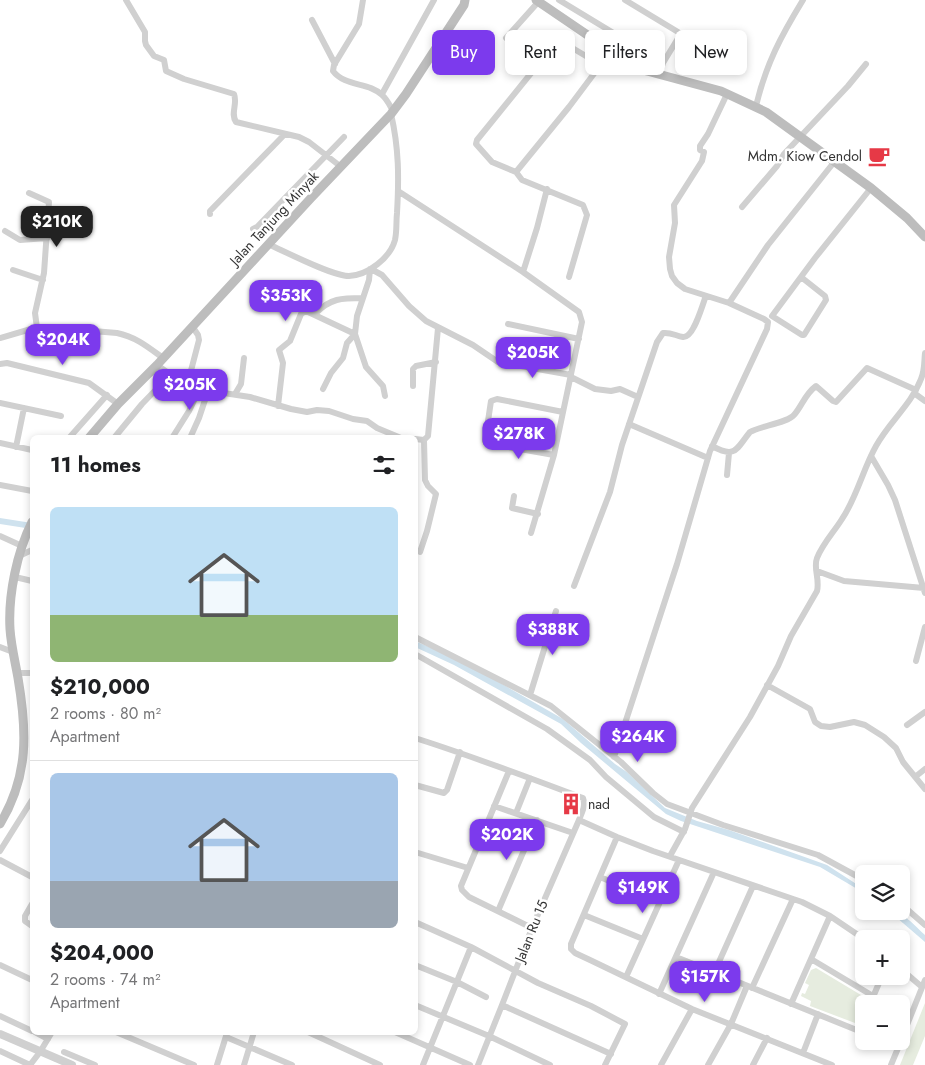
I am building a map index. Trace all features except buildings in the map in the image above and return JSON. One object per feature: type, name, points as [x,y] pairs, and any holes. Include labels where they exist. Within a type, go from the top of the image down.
[{"type":"main road","points":[[538,0],[585,33]]},
{"type":"main road","name":"Jalan Tanjung Minyak","points":[[92,435],[118,404],[340,166],[392,113],[466,2]]},
{"type":"main road","points":[[659,75],[698,84],[756,106],[802,136],[871,188],[907,218],[925,237]]},
{"type":"main road","points":[[0,824],[19,782],[29,741],[13,652],[10,614],[15,577],[23,542],[30,526]]},
{"type":"street","points":[[126,0],[145,32],[146,45],[154,56],[164,60],[166,71],[184,79],[234,94],[236,98],[233,116],[236,122],[299,137],[309,142],[340,166]]},
{"type":"street","points":[[268,244],[341,275],[354,275],[370,269],[386,255],[394,243],[398,191],[397,141],[392,113],[382,94],[366,86],[340,78],[333,71],[335,64],[359,24],[363,0]]},
{"type":"street","points":[[382,94],[434,0]]},
{"type":"street","points":[[513,30],[538,0]]},
{"type":"street","points":[[560,0],[609,30]]},
{"type":"street","points":[[625,0],[678,32],[680,35],[665,60]]},
{"type":"street","points":[[756,106],[768,62],[803,0]]},
{"type":"street","points":[[312,20],[335,64]]},
{"type":"street","points":[[570,277],[586,215],[583,205],[580,202],[522,180],[516,172],[492,162],[476,144],[477,140],[554,46],[560,42],[564,43],[585,55]]},
{"type":"street","points":[[742,207],[777,166],[784,154],[848,86],[866,64]]},
{"type":"street","points":[[516,172],[593,75]]},
{"type":"street","points":[[727,94],[708,134],[700,146],[700,150],[704,152],[702,161],[674,205],[675,223],[669,257],[672,276],[685,289],[729,303],[770,319],[800,335],[804,335],[826,300],[825,296],[801,277]]},
{"type":"street","points":[[210,214],[210,211],[285,134]]},
{"type":"street","points":[[253,229],[344,137]]},
{"type":"street","points":[[729,303],[774,238],[835,161]]},
{"type":"street","points":[[614,757],[636,686],[644,668],[654,630],[678,564],[694,503],[712,446],[770,319],[871,188]]},
{"type":"street","points":[[523,272],[547,189]]},
{"type":"street","points":[[398,191],[523,272],[581,314],[582,322],[579,339],[554,456],[531,533]]},
{"type":"street","points":[[29,193],[49,202],[43,280],[35,314],[37,328]]},
{"type":"street","points":[[5,231],[20,240],[47,238]]},
{"type":"street","points":[[370,269],[382,275],[409,306],[438,328],[473,345],[498,362],[571,376],[594,389],[611,391],[620,389],[638,397]]},
{"type":"street","points":[[370,269],[369,280],[356,321],[355,334],[366,367],[383,386],[385,396]]},
{"type":"street","points":[[13,270],[43,280]]},
{"type":"street","points":[[574,586],[610,492],[629,424],[657,342],[663,334],[669,332],[685,337],[689,336],[694,329],[706,296]]},
{"type":"street","points":[[315,314],[332,300],[362,298]]},
{"type":"street","points":[[278,406],[283,363],[279,350],[290,341],[301,314],[306,311],[315,314],[355,334]]},
{"type":"street","points":[[508,324],[579,339]]},
{"type":"street","points":[[188,382],[199,340],[192,326]]},
{"type":"street","points":[[0,338],[37,328],[128,335],[142,342],[160,361],[170,376],[181,382],[188,382],[208,392],[236,394],[307,412],[317,410],[329,411],[353,419],[367,421],[377,428],[394,435]]},
{"type":"street","points":[[420,552],[436,494],[428,486],[426,480],[424,440],[428,436],[438,328]]},
{"type":"street","points":[[323,389],[331,373],[343,358],[347,343],[355,334]]},
{"type":"street","points":[[670,856],[684,831],[690,814],[767,685],[791,636],[817,591],[819,583],[815,566],[818,555],[824,542],[833,533],[848,508],[878,443],[915,392],[924,371],[925,353]]},
{"type":"street","points":[[236,394],[241,384],[244,358]]},
{"type":"street","points":[[413,386],[414,369],[416,366],[436,362]]},
{"type":"street","points":[[0,364],[6,363],[89,383],[118,404]]},
{"type":"street","points":[[712,446],[729,453],[739,448],[750,432],[793,416],[805,397],[816,386],[836,402],[868,368],[915,392],[925,402]]},
{"type":"street","points":[[116,435],[142,404],[170,376]]},
{"type":"street","points":[[174,435],[189,411],[200,388]]},
{"type":"street","points":[[191,435],[208,392]]},
{"type":"street","points":[[72,435],[106,396]]},
{"type":"street","points":[[554,456],[488,444],[485,441],[491,401],[497,400],[563,412]]},
{"type":"street","points":[[0,403],[61,416]]},
{"type":"street","points":[[16,447],[24,408]]},
{"type":"street","points":[[629,424],[708,458]]},
{"type":"street","points":[[418,440],[424,440]]},
{"type":"street","points":[[0,443],[30,450]]},
{"type":"street","points":[[727,475],[729,453]]},
{"type":"street","points":[[817,571],[844,581],[924,590],[894,500],[888,485],[871,456]]},
{"type":"street","points":[[0,484],[30,491]]},
{"type":"street","points":[[514,496],[512,508],[538,514]]},
{"type":"street","points":[[0,536],[23,542]]},
{"type":"street","points":[[20,556],[30,551]]},
{"type":"street","points":[[15,577],[30,581]]},
{"type":"street","points":[[530,695],[556,611]]},
{"type":"street","points":[[916,661],[925,630]]},
{"type":"street","points":[[418,639],[530,695],[563,714],[637,776],[660,799],[673,807],[818,855],[855,875]]},
{"type":"street","points":[[0,647],[13,652]]},
{"type":"street","points":[[418,656],[547,728],[590,760],[606,777],[654,817],[684,831]]},
{"type":"street","points":[[17,673],[30,673]]},
{"type":"street","points":[[767,685],[810,709],[815,722],[820,726],[830,727],[854,722],[865,725],[884,737],[896,748],[903,762],[925,789]]},
{"type":"street","points":[[906,725],[925,712]]},
{"type":"street","points":[[418,739],[530,778],[516,813]]},
{"type":"street","points":[[418,785],[444,793],[447,790],[460,752]]},
{"type":"street","points":[[915,777],[925,769]]},
{"type":"street","points":[[509,771],[462,882],[462,890],[469,896],[532,928]]},
{"type":"street","name":"Jalan Ru 15","points":[[478,1065],[532,928],[584,807],[583,798],[530,778]]},
{"type":"street","points":[[0,851],[30,803]]},
{"type":"street","points":[[494,806],[573,833]]},
{"type":"street","points":[[498,911],[537,820]]},
{"type":"street","points":[[579,820],[617,837],[679,860],[793,899],[830,916],[855,933]]},
{"type":"street","points":[[617,837],[571,944],[571,949],[575,953],[692,1009],[803,1053],[821,1063],[831,1065]]},
{"type":"street","points":[[418,853],[468,868]]},
{"type":"street","points":[[0,860],[30,876]]},
{"type":"street","points":[[626,977],[679,860]]},
{"type":"street","points":[[660,994],[714,872]]},
{"type":"street","points":[[600,877],[659,902]]},
{"type":"street","points":[[714,973],[753,886]]},
{"type":"street","points":[[708,1065],[731,1024],[793,899]]},
{"type":"street","points":[[29,924],[25,916],[30,907]]},
{"type":"street","points":[[910,912],[925,925]]},
{"type":"street","points":[[584,915],[643,939]]},
{"type":"street","points":[[791,1004],[830,916]]},
{"type":"street","points":[[418,923],[471,947],[625,1024],[605,1065]]},
{"type":"street","points":[[422,1065],[471,947]]},
{"type":"street","points":[[676,957],[855,1029]]},
{"type":"street","points":[[811,959],[872,995]]},
{"type":"street","points":[[0,965],[30,979]]},
{"type":"street","points":[[418,965],[486,997]]},
{"type":"street","points":[[910,975],[924,984],[910,1018]]},
{"type":"street","points":[[502,1005],[611,1054]]},
{"type":"street","points":[[418,1006],[489,1036],[550,1065]]},
{"type":"street","points":[[661,1065],[692,1009]]},
{"type":"street","points":[[803,1053],[818,1014]]},
{"type":"street","points":[[0,1016],[30,1030]]},
{"type":"street","points":[[0,1034],[72,1065]]},
{"type":"street","points":[[123,1035],[194,1065]]},
{"type":"street","points":[[216,1065],[226,1035]]},
{"type":"street","points":[[227,1035],[277,1062],[292,1065]]},
{"type":"street","points":[[244,1065],[253,1035]]},
{"type":"street","points":[[315,1035],[380,1065]]},
{"type":"street","points":[[402,1035],[470,1065]]},
{"type":"street","points":[[0,1051],[30,1065],[50,1036]]},
{"type":"street","points":[[753,1065],[767,1038]]},
{"type":"street","points":[[891,1065],[897,1050]]},
{"type":"street","points":[[64,1052],[95,1065]]},
{"type":"shaded area","points":[[816,968],[861,995],[855,995],[855,1023],[810,1006],[811,1001],[801,996],[802,993],[805,994],[809,985],[805,983],[811,970]]},
{"type":"shaded area","points":[[925,1003],[925,1036],[913,1065],[900,1065],[906,1050],[910,1050],[910,1040]]},
{"type":"water","points":[[0,518],[30,523],[30,529],[0,524]]},
{"type":"water","points":[[418,642],[462,661],[563,719],[627,772],[665,808],[697,821],[729,830],[827,865],[855,883],[855,888],[820,867],[681,821],[666,814],[561,724],[454,665],[418,648]]},
{"type":"water","points":[[899,920],[908,920],[925,935],[925,942]]},
{"type":"place","name":"Mdm. Kiow Cendol","points":[[879,156]]},
{"type":"place","name":"nad","points":[[571,804]]}]
